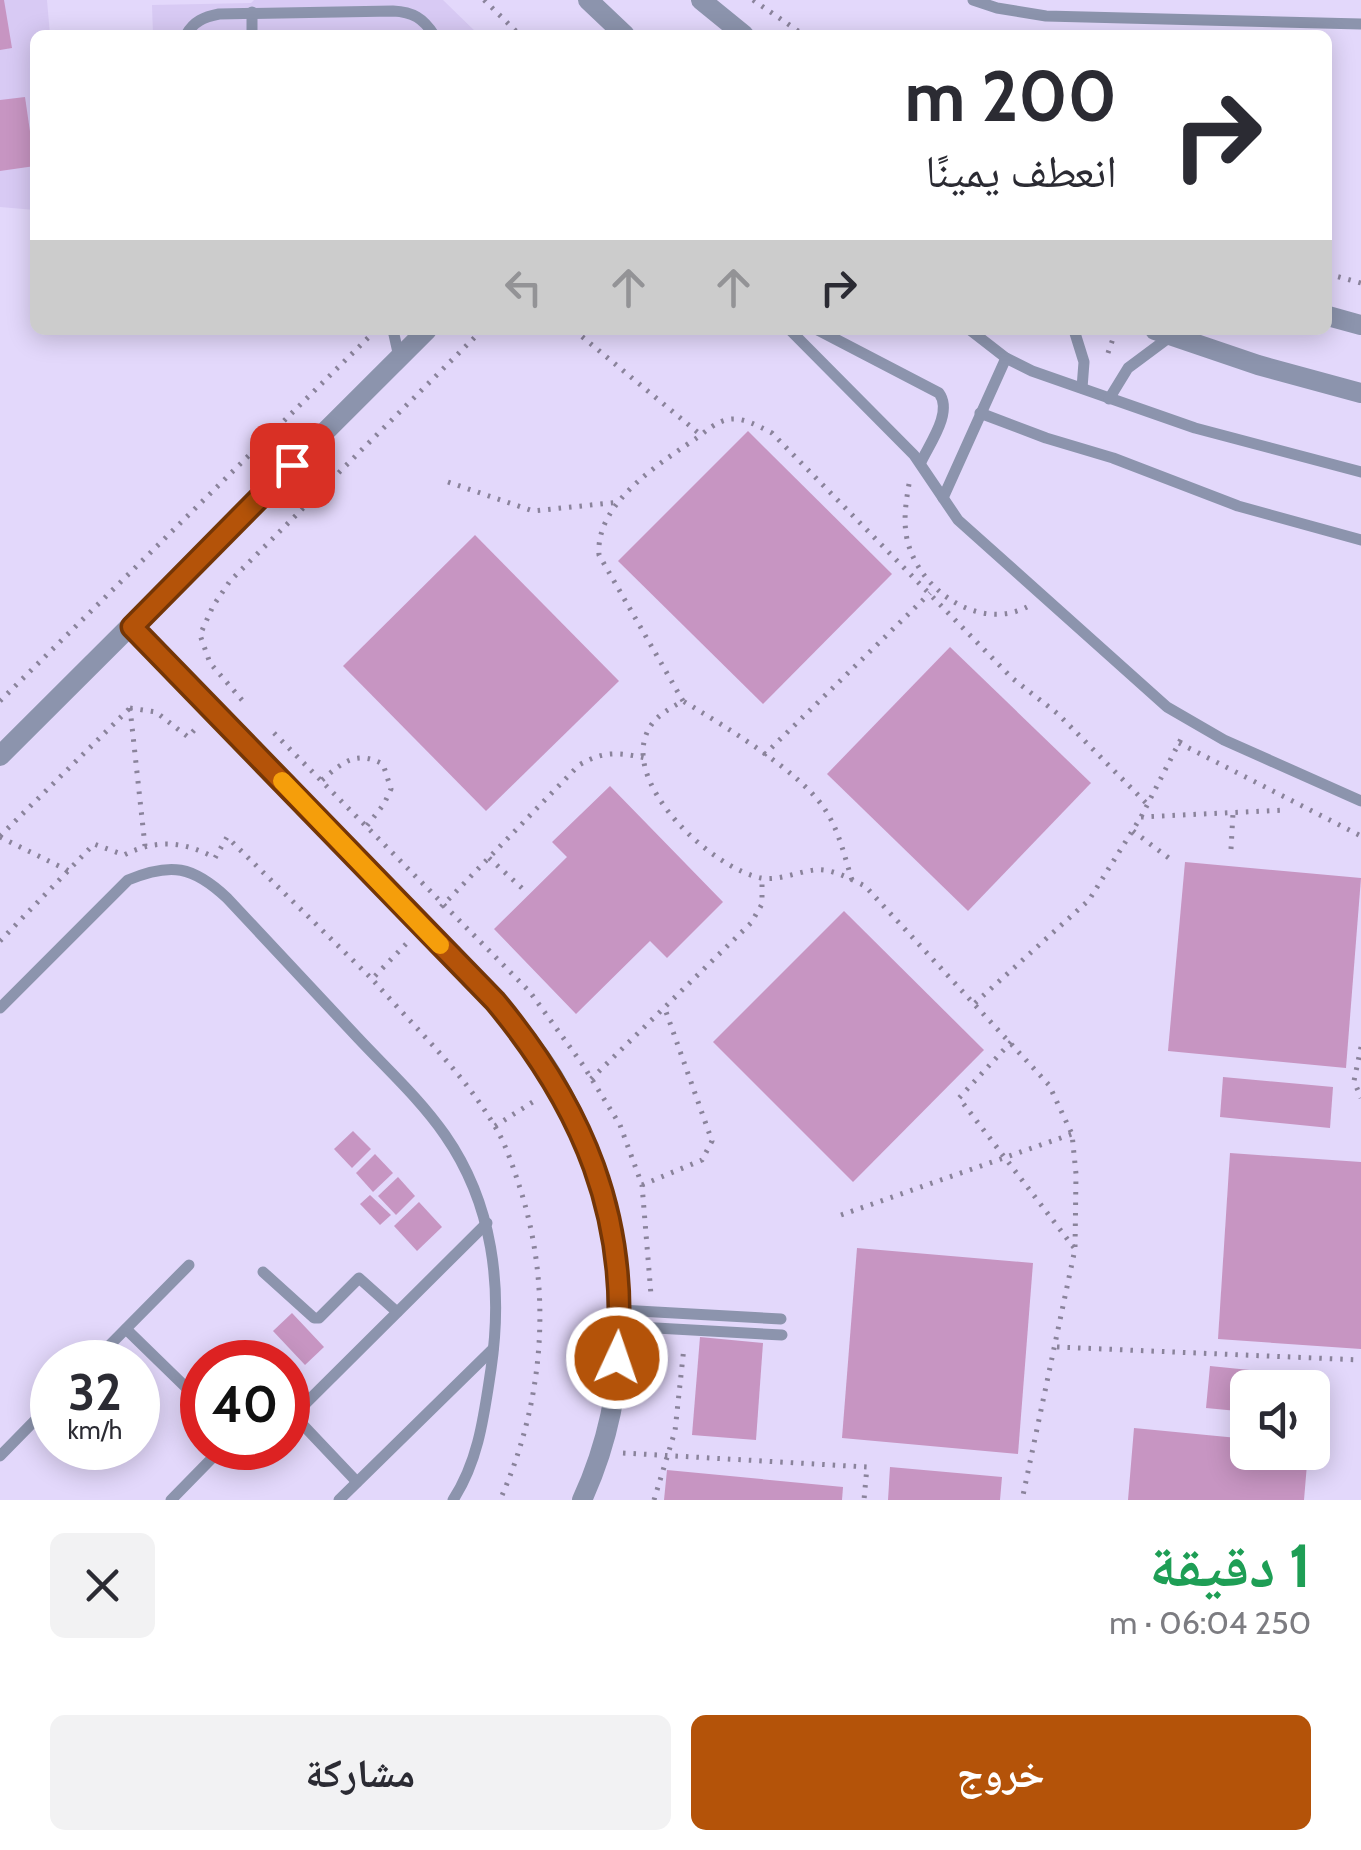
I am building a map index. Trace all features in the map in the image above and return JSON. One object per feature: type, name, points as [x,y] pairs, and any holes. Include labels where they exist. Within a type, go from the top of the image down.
[{"type":"street","points":[[588,0],[618,30]]},
{"type":"street","points":[[701,0],[738,30]]},
{"type":"street","points":[[1332,317],[1361,325]]},
{"type":"street","points":[[0,756],[422,335]]},
{"type":"street","points":[[1169,335],[1258,365],[1361,392]]},
{"type":"street","points":[[132,627],[495,1001],[532,1044],[558,1085],[584,1138],[603,1194],[616,1251],[620,1318],[614,1390],[600,1452],[582,1500]]},
{"type":"lane","points":[[973,0],[1046,16],[1361,24]]},
{"type":"lane","points":[[189,30],[204,16],[345,6],[411,12],[431,30]]},
{"type":"lane","points":[[252,12],[252,30]]},
{"type":"lane","points":[[395,335],[399,357]]},
{"type":"lane","points":[[795,335],[918,459],[958,520],[1166,708],[1288,770],[1361,801]]},
{"type":"lane","points":[[828,335],[944,399],[944,413],[918,459]]},
{"type":"lane","points":[[976,335],[1006,358],[1109,399],[1195,428],[1361,472]]},
{"type":"lane","points":[[1076,335],[1082,354],[1082,388]]},
{"type":"lane","points":[[1109,399],[1128,368],[1161,335]]},
{"type":"lane","points":[[944,498],[1006,358]]},
{"type":"lane","points":[[980,414],[1113,458],[1238,506],[1361,540]]},
{"type":"lane","points":[[0,1008],[128,880],[153,869],[181,869],[206,879],[444,1134],[470,1178],[487,1223],[496,1280],[494,1348],[477,1450],[453,1500]]},
{"type":"lane","points":[[356,1482],[303,1425],[301,1415],[311,1398],[487,1223]]},
{"type":"lane","points":[[115,1340],[189,1265]]},
{"type":"lane","points":[[263,1272],[314,1318],[359,1278],[397,1312]]},
{"type":"lane","points":[[620,1318],[653,1310],[782,1318]]},
{"type":"lane","points":[[620,1318],[686,1330],[782,1335]]},
{"type":"lane","points":[[126,1329],[180,1382]]},
{"type":"lane","points":[[338,1500],[494,1348]]},
{"type":"lane","points":[[0,1456],[30,1426]]},
{"type":"lane","points":[[171,1500],[200,1470]]},
{"type":"path","points":[[484,0],[515,30]]},
{"type":"path","points":[[753,0],[797,30]]},
{"type":"path","points":[[1332,275],[1361,283]]},
{"type":"path","points":[[0,701],[371,335]]},
{"type":"path","points":[[243,702],[210,663],[200,635],[213,606],[230,581],[477,335]]},
{"type":"path","points":[[580,335],[701,435]]},
{"type":"path","points":[[1108,353],[1114,335]]},
{"type":"path","points":[[1082,354],[1096,350],[1108,353],[1119,357],[1128,368]]},
{"type":"path","points":[[852,880],[838,833],[823,806],[802,782],[683,701],[599,554],[598,535],[620,502],[641,479],[720,419],[745,419],[772,433],[932,591],[1012,678],[1058,714],[1148,804]]},
{"type":"path","points":[[918,459],[904,512],[907,540],[932,591],[984,613],[1011,615],[1043,599]]},
{"type":"path","points":[[448,482],[533,511],[620,502]]},
{"type":"path","points":[[764,755],[932,591]]},
{"type":"path","points":[[683,701],[657,716],[645,738],[644,758],[654,790],[675,821],[722,860],[762,878],[816,870],[834,872],[866,886],[1049,1085],[1072,1134],[1075,1250],[1022,1500]]},
{"type":"path","points":[[69,871],[0,837],[130,708],[145,846]]},
{"type":"path","points":[[975,1004],[1088,900],[1133,831],[1190,722]]},
{"type":"path","points":[[269,728],[530,992],[591,1079],[620,1124],[642,1185],[653,1310]]},
{"type":"path","points":[[1179,743],[1361,836]]},
{"type":"path","points":[[500,1500],[525,1435],[538,1363],[540,1290],[526,1209],[495,1126],[450,1066],[372,979],[579,766],[595,756],[614,752],[644,758]]},
{"type":"path","points":[[321,781],[350,760],[368,756],[383,764],[391,789],[366,827]]},
{"type":"path","points":[[1141,817],[1287,810]]},
{"type":"path","points":[[1231,850],[1233,813]]},
{"type":"path","points":[[1133,831],[1170,859]]},
{"type":"path","points":[[490,858],[523,890]]},
{"type":"path","points":[[591,1079],[751,923],[762,904],[762,878]]},
{"type":"path","points":[[642,1185],[702,1160],[712,1141],[665,1008]]},
{"type":"path","points":[[1011,1042],[958,1098],[1075,1250]]},
{"type":"path","points":[[1361,1047],[1354,1081],[1361,1098]]},
{"type":"path","points":[[841,1214],[1072,1134]]},
{"type":"path","points":[[654,1500],[675,1431],[686,1330]]},
{"type":"path","points":[[1057,1347],[1361,1360]]},
{"type":"path","points":[[600,1452],[868,1466],[864,1500]]},
{"type":"shaded area","points":[[0,0],[47,0],[50,30],[30,30],[30,210],[0,207]]},
{"type":"shaded area","points":[[443,0],[474,30],[153,30],[152,5]]},
{"type":"building","points":[[0,0],[4,0],[12,48],[0,50]]},
{"type":"building","points":[[25,97],[30,167],[0,171],[0,100]]},
{"type":"building","points":[[748,431],[892,574],[763,704],[618,561]]},
{"type":"building","points":[[475,535],[619,681],[486,811],[343,666]]},
{"type":"building","points":[[950,647],[1091,783],[968,911],[827,774]]},
{"type":"building","points":[[610,786],[723,902],[667,958],[650,941],[576,1014],[494,929],[567,857],[552,842]]},
{"type":"building","points":[[1185,862],[1361,878],[1346,1068],[1168,1051]]},
{"type":"building","points":[[844,911],[984,1050],[853,1182],[713,1042]]},
{"type":"building","points":[[1223,1077],[1333,1087],[1330,1128],[1220,1117]]},
{"type":"building","points":[[353,1131],[371,1149],[352,1168],[334,1149]]},
{"type":"building","points":[[1230,1153],[1361,1162],[1361,1349],[1218,1339]]},
{"type":"building","points":[[375,1154],[393,1173],[373,1192],[356,1173]]},
{"type":"building","points":[[398,1177],[415,1196],[396,1215],[378,1196]]},
{"type":"building","points":[[370,1195],[391,1215],[380,1225],[360,1204]]},
{"type":"building","points":[[419,1202],[442,1227],[417,1251],[394,1226]]},
{"type":"building","points":[[857,1248],[1033,1263],[1018,1454],[842,1438]]},
{"type":"building","points":[[292,1313],[324,1347],[310,1360],[310,1340],[281,1340],[273,1331]]},
{"type":"building","points":[[700,1337],[763,1343],[756,1440],[692,1435]]},
{"type":"building","points":[[1210,1366],[1249,1370],[1230,1370],[1230,1410],[1206,1408]]},
{"type":"building","points":[[1134,1428],[1230,1437],[1230,1470],[1306,1470],[1304,1500],[1128,1500]]},
{"type":"building","points":[[890,1467],[1002,1477],[1000,1500],[888,1500]]},
{"type":"building","points":[[667,1470],[843,1487],[842,1500],[664,1500]]},
{"type":"slow traffic","points":[[282,781],[440,945]]},
{"type":"route","points":[[292,465],[132,627],[459,963],[532,1044],[584,1138],[603,1194],[616,1251],[620,1326],[617,1358]]}]
